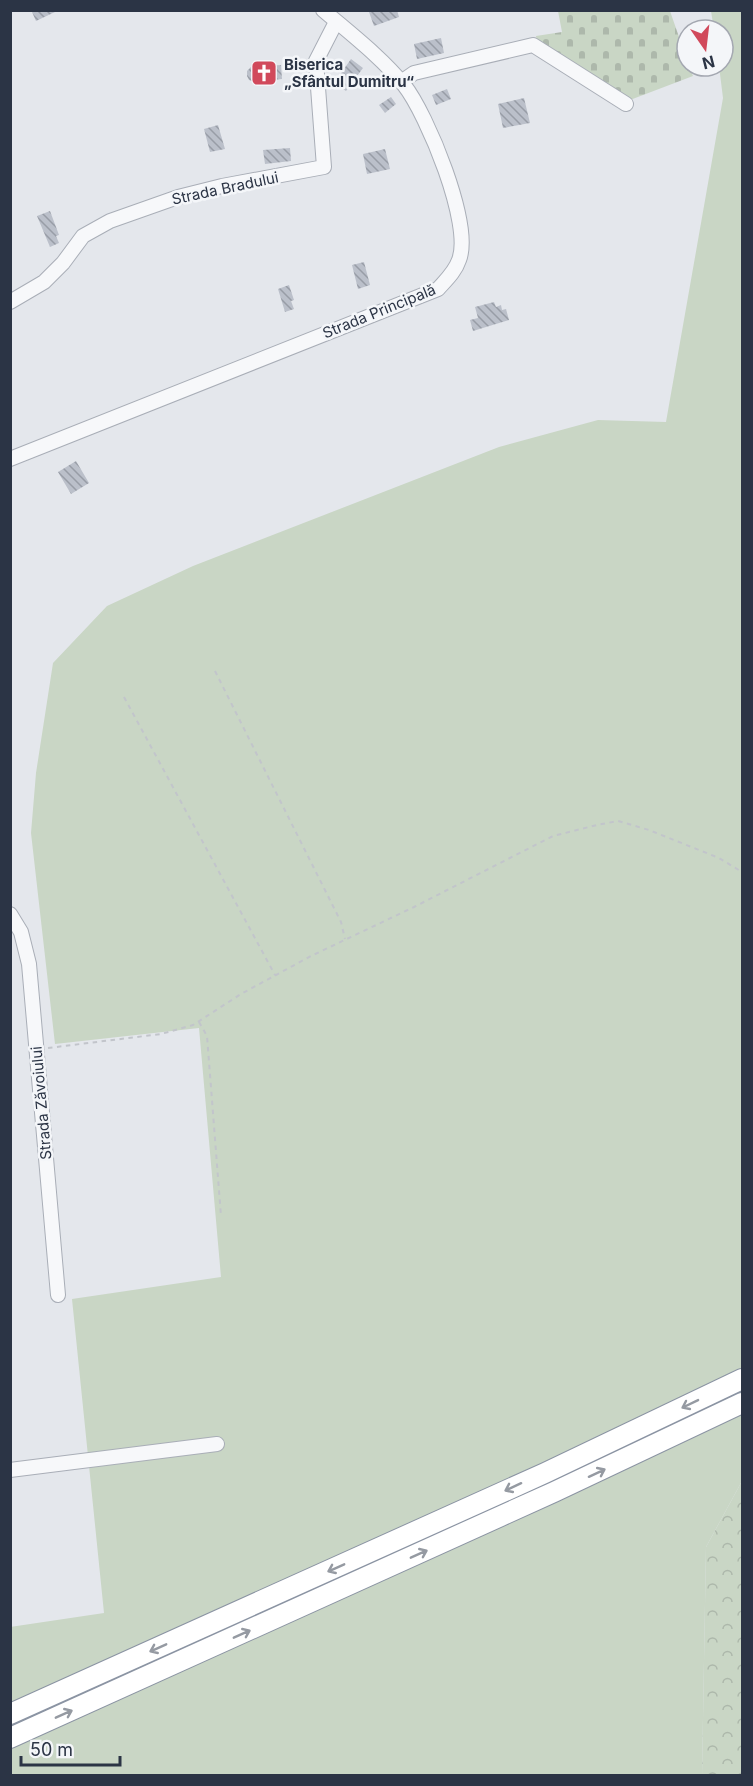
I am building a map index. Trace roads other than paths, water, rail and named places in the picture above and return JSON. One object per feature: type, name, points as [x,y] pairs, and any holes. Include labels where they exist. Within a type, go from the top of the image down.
[{"type":"highway","points":[[10,1714],[545,1473],[742,1379]]},
{"type":"highway","points":[[10,1738],[554,1492],[742,1403]]},
{"type":"street","name":"Strada Principală","points":[[10,459],[438,289],[451,276],[460,259],[461,237],[453,196],[440,155],[417,105],[401,82],[385,65],[323,10]]},
{"type":"street","name":"Strada Bradului","points":[[10,302],[44,282],[63,264],[83,236],[110,220],[189,194],[324,167],[316,61],[336,22]]},
{"type":"street","points":[[401,82],[414,73],[533,45],[626,104]]},
{"type":"street","name":"Strada Zăvoiului","points":[[10,914],[21,932],[29,964],[58,1295]]},
{"type":"street","points":[[10,1470],[217,1444]]},
{"type":"place","name":"Biserica „Sfântul Dumitru“","points":[[264,73]]}]
